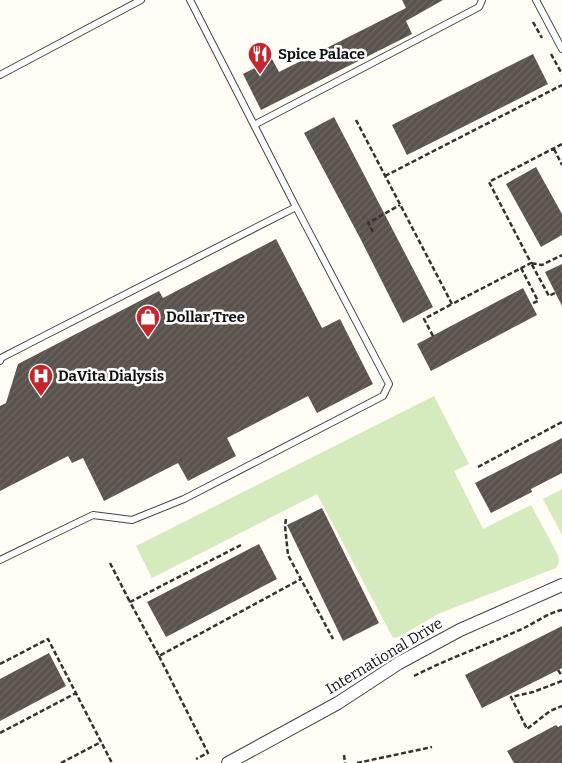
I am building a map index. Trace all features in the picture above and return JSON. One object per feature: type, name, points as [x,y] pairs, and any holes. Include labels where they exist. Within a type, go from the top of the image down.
[{"type":"street","name":"International Drive","points":[[228,763],[338,703],[400,663],[460,630],[562,585]]},
{"type":"lane","points":[[0,74],[142,0]]},
{"type":"lane","points":[[0,560],[93,515],[132,520],[184,499],[383,396],[389,384],[190,0]]},
{"type":"lane","points":[[254,125],[479,7],[482,0]]},
{"type":"lane","points":[[536,0],[562,49]]},
{"type":"lane","points":[[0,361],[1,358],[27,344],[296,207]]},
{"type":"path","points":[[385,176],[562,85]]},
{"type":"path","points":[[356,120],[452,304]]},
{"type":"path","points":[[556,293],[548,296],[489,182],[562,144]]},
{"type":"path","points":[[554,149],[562,165]]},
{"type":"path","points":[[373,232],[368,223],[400,206]]},
{"type":"path","points":[[433,336],[424,319],[531,263],[542,265],[562,255]]},
{"type":"path","points":[[521,268],[538,300],[531,304]]},
{"type":"path","points":[[478,467],[562,422]]},
{"type":"path","points":[[286,519],[288,555],[333,639]]},
{"type":"path","points":[[130,602],[241,545]]},
{"type":"path","points":[[110,563],[208,753],[196,759]]},
{"type":"path","points":[[158,656],[301,579]]},
{"type":"path","points":[[414,676],[562,610]]},
{"type":"path","points":[[0,664],[48,639],[112,763]]},
{"type":"path","points":[[558,670],[562,676]]},
{"type":"path","points":[[562,681],[534,692],[511,697],[527,729],[550,711],[562,706]]},
{"type":"path","points":[[0,733],[76,693]]},
{"type":"path","points":[[61,763],[101,742]]},
{"type":"path","points":[[357,763],[432,747]]},
{"type":"path","points":[[344,756],[345,763]]},
{"type":"green space","points":[[434,396],[469,464],[454,471],[483,529],[531,505],[558,555],[559,562],[556,568],[438,614],[399,637],[393,638],[317,494],[152,578],[136,546]]},
{"type":"green space","points":[[562,489],[562,535],[543,499]]},
{"type":"building","points":[[402,0],[443,0],[406,21],[412,34],[261,110],[243,74],[272,59],[279,72],[406,8]]},
{"type":"building","points":[[533,54],[548,84],[407,155],[392,125]]},
{"type":"building","points":[[334,117],[433,307],[403,323],[304,133]]},
{"type":"building","points":[[536,167],[562,214],[562,235],[541,247],[506,184]]},
{"type":"building","points":[[276,239],[322,328],[340,319],[373,384],[317,413],[308,396],[227,438],[236,456],[188,481],[178,463],[104,501],[83,458],[72,463],[68,456],[0,491],[0,406],[6,403],[18,364],[159,291],[163,298]]},
{"type":"building","points":[[562,264],[562,306],[545,272]]},
{"type":"building","points":[[523,288],[537,315],[431,371],[417,344]]},
{"type":"building","points":[[562,438],[562,473],[531,489],[532,492],[491,513],[475,483]]},
{"type":"building","points":[[322,508],[379,623],[343,641],[287,525]]},
{"type":"building","points":[[259,544],[277,579],[166,637],[147,602]]},
{"type":"building","points":[[562,626],[562,668],[482,708],[465,675]]},
{"type":"building","points":[[49,653],[66,686],[0,721],[0,679]]},
{"type":"building","points":[[556,725],[558,727],[562,725],[562,763],[514,763],[507,751]]},
{"type":"place","name":"Spice Palace","points":[[260,75]]},
{"type":"place","name":"Dollar Tree","points":[[148,338]]},
{"type":"place","name":"DaVita Dialysis","points":[[41,397]]}]
